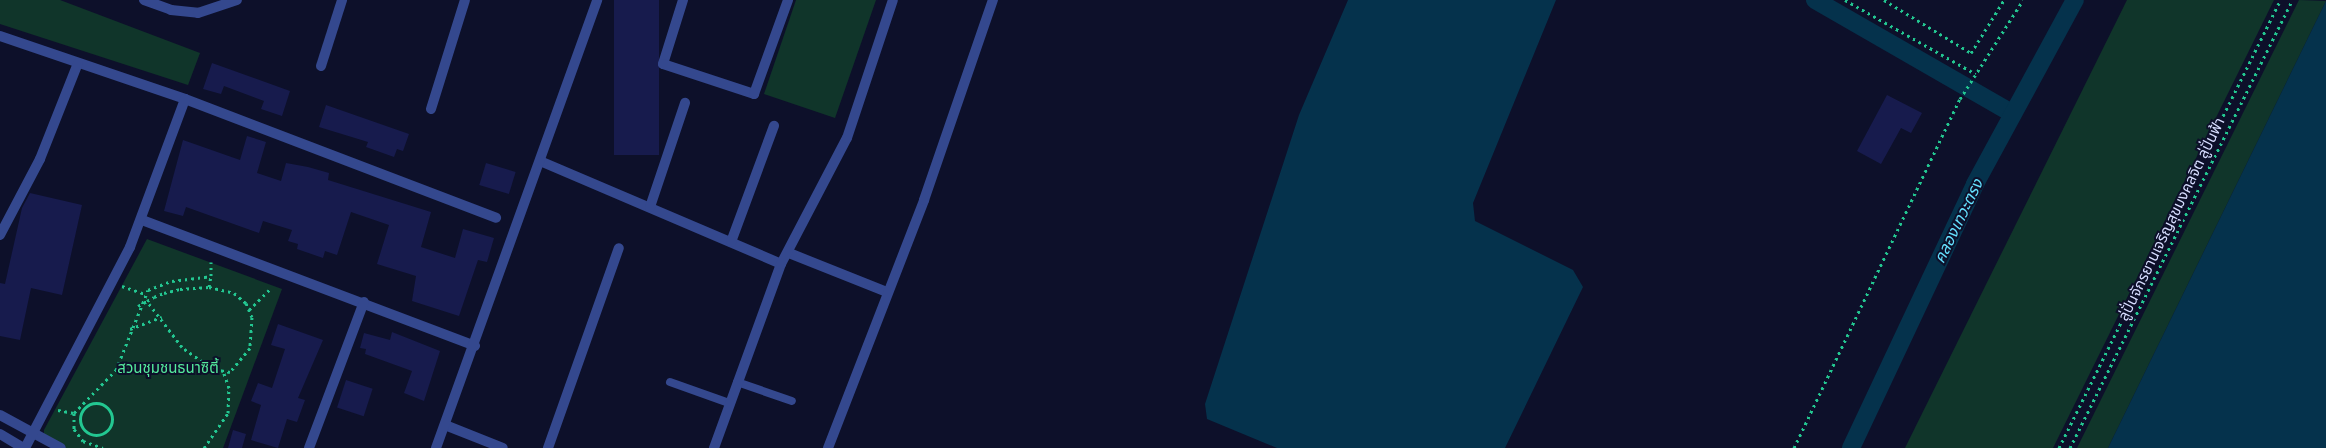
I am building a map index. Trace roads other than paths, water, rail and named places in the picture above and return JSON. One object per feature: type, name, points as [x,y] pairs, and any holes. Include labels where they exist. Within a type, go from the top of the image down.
[{"type":"street","points":[[144,0],[171,10],[198,13],[237,0]]},
{"type":"street","points":[[321,66],[342,0]]},
{"type":"street","points":[[431,109],[465,0]]},
{"type":"street","points":[[436,448],[475,346],[597,0]]},
{"type":"street","points":[[683,0],[663,64],[754,94],[788,0]]},
{"type":"street","points":[[714,448],[781,264],[789,253],[847,138],[893,0]]},
{"type":"street","points":[[828,448],[993,0]]},
{"type":"street","points":[[0,36],[185,99],[496,218]]},
{"type":"street","points":[[0,235],[40,159],[78,63]]},
{"type":"street","points":[[0,434],[24,448],[32,434],[142,220],[185,99]]},
{"type":"street","points":[[650,207],[686,104]]},
{"type":"street","points":[[731,242],[774,126]]},
{"type":"street","points":[[540,161],[781,264]]},
{"type":"street","points":[[142,220],[364,302],[475,346]]},
{"type":"street","points":[[548,448],[619,248]]},
{"type":"street","points":[[789,253],[887,292]]},
{"type":"street","points":[[309,448],[364,302]]},
{"type":"street","points":[[0,415],[61,448]]},
{"type":"street","points":[[445,425],[503,448]]},
{"type":"lane","points":[[670,382],[729,403]]},
{"type":"lane","points":[[737,382],[792,402]]},
{"type":"water","points":[[1348,0],[1556,0],[1473,203],[1475,221],[1573,270],[1583,287],[1505,448],[1277,448],[1207,419],[1205,404],[1299,115]]},
{"type":"water","points":[[2326,1],[2326,448],[2108,448]]},
{"type":"waterway","points":[[1815,0],[2013,114]]},
{"type":"waterway","name":"คลองเทวะตรง","points":[[1851,448],[1975,184],[2075,0]]},
{"type":"park label","name":"สวนชุมชนธนาซิตี้","points":[[168,368]]}]
